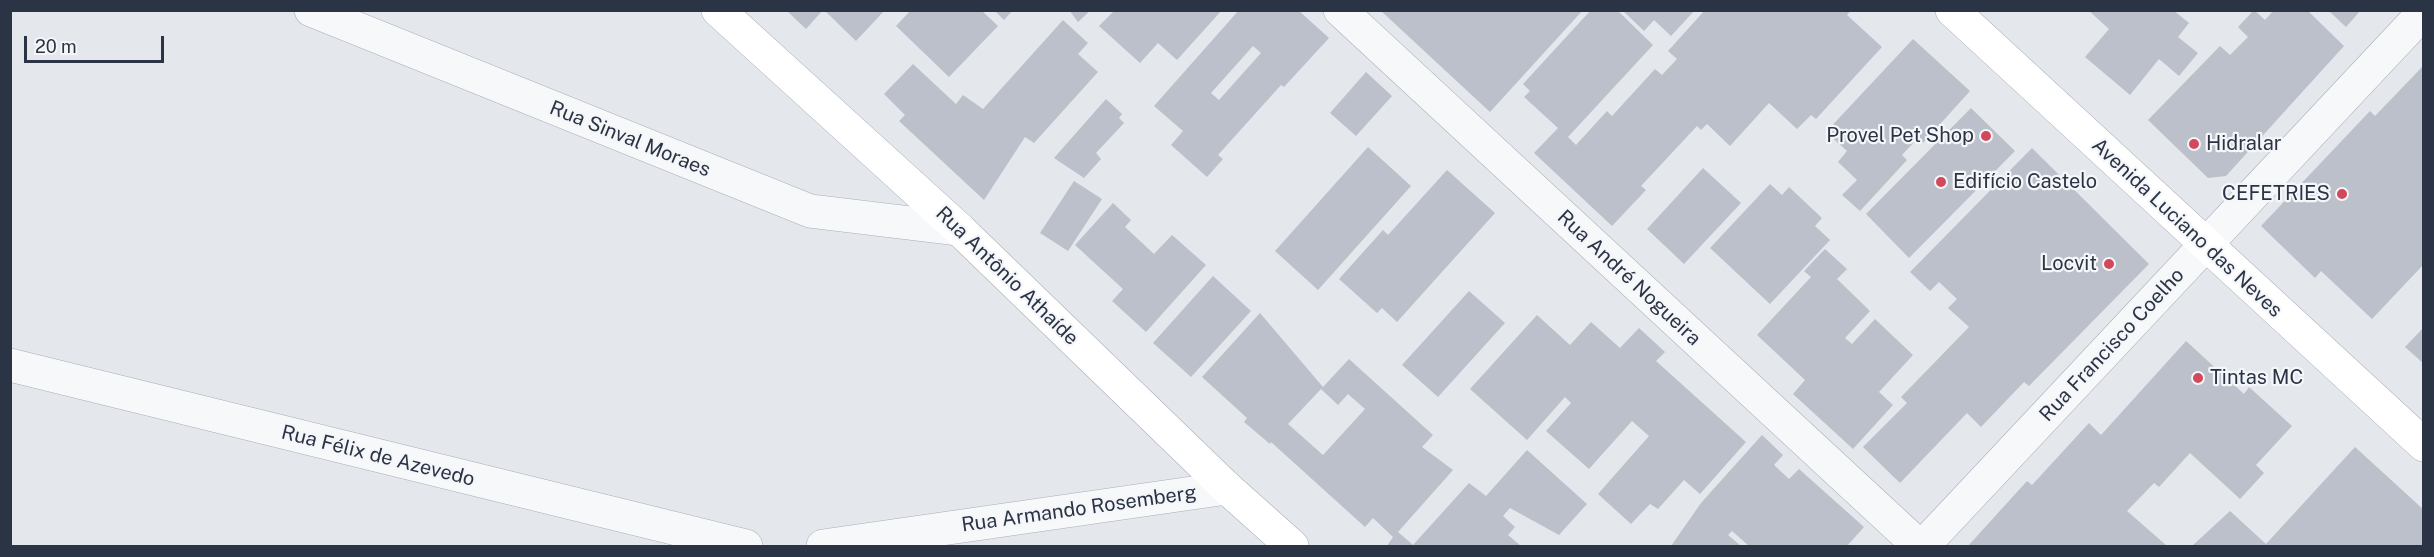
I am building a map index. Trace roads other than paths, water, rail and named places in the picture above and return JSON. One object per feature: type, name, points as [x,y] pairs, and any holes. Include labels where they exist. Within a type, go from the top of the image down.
[{"type":"main road","name":"Rua Antônio Athaíde","points":[[718,10],[959,229],[1227,488],[1292,546]]},
{"type":"main road","name":"Avenida Luciano das Neves","points":[[1952,10],[2205,246],[2424,445]]},
{"type":"street","name":"Rua Sinval Moraes","points":[[311,10],[810,211],[959,229]]},
{"type":"street","name":"Rua André Nogueira","points":[[1340,10],[1921,546]]},
{"type":"street","name":"Rua Francisco Coelho","points":[[1921,546],[2424,12]]},
{"type":"street","name":"Rua Félix de Azevedo","points":[[10,365],[746,546]]},
{"type":"street","name":"Rua Armando Rosemberg","points":[[824,546],[1227,488]]},
{"type":"place","name":"Provel Pet Shop","points":[[1986,136]]},
{"type":"place","name":"Hidralar","points":[[2194,144]]},
{"type":"place","name":"Edifício Castelo","points":[[1941,182]]},
{"type":"place","name":"CEFETRIES","points":[[2342,194]]},
{"type":"place","name":"Locvit","points":[[2109,264]]},
{"type":"place","name":"Tintas MC","points":[[2198,378]]}]
